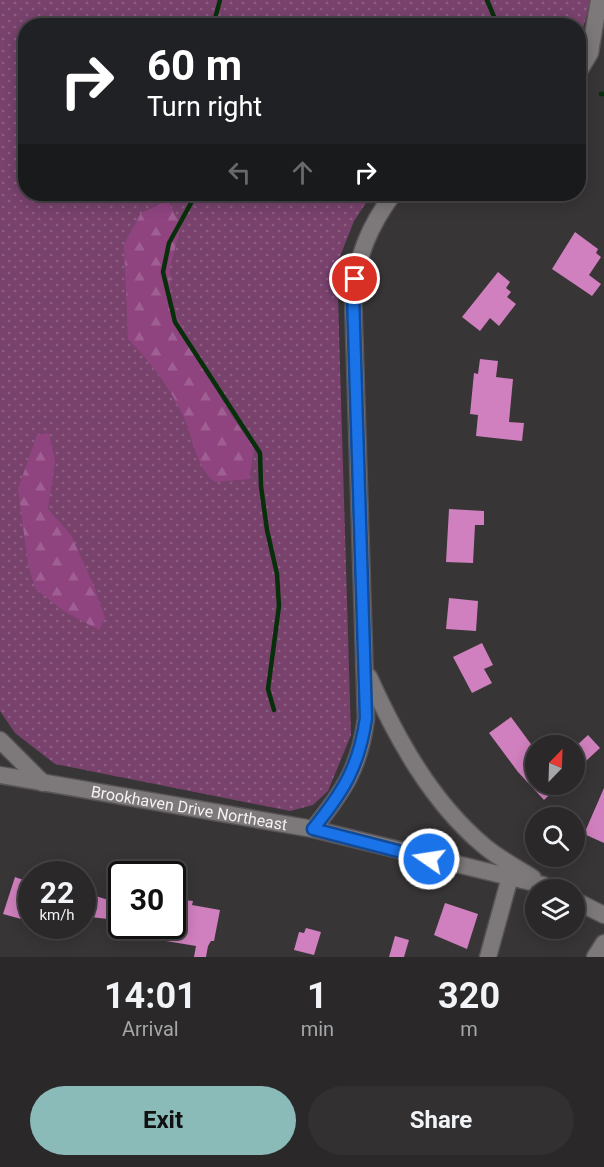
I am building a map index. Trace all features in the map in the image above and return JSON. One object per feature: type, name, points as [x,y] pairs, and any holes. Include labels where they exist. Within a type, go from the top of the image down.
[{"type":"street","points":[[586,60],[590,53],[599,0]]},
{"type":"street","points":[[313,829],[343,792],[357,761],[366,718],[353,295],[357,262],[365,242],[389,201]]},
{"type":"street","points":[[366,671],[389,721],[442,805],[484,846],[536,879]]},
{"type":"street","points":[[0,740],[43,783]]},
{"type":"street","name":"Brookhaven Drive Northeast","points":[[0,775],[313,829],[525,881]]},
{"type":"street","points":[[488,957],[510,877]]},
{"type":"street","points":[[585,906],[604,915]]},
{"type":"street","points":[[595,957],[604,943]]},
{"type":"shaded area","points":[[0,0],[591,0],[586,18],[18,18],[18,201],[367,201],[354,221],[337,264],[351,735],[328,791],[313,805],[290,811],[55,764],[15,733],[0,711]]},
{"type":"green space","points":[[168,201],[181,225],[170,268],[171,306],[230,414],[254,448],[249,479],[215,482],[209,476],[196,454],[185,420],[173,397],[128,339],[124,244],[141,213]]},
{"type":"green space","points":[[49,433],[55,461],[48,509],[71,535],[93,584],[105,618],[99,630],[62,610],[35,588],[28,564],[18,489],[37,435]]},
{"type":"building","points":[[575,232],[598,249],[596,253],[601,257],[589,275],[601,284],[592,296],[552,269]]},
{"type":"building","points":[[498,272],[510,282],[506,288],[511,292],[507,297],[516,304],[499,326],[490,318],[480,331],[462,317]]},
{"type":"building","points":[[480,359],[498,361],[496,377],[513,379],[509,422],[524,423],[522,441],[476,436],[478,415],[470,414],[474,373],[478,374]]},
{"type":"building","points":[[449,509],[484,511],[484,525],[475,525],[473,563],[446,562]]},
{"type":"building","points":[[449,598],[478,601],[476,631],[446,629]]},
{"type":"building","points":[[482,643],[493,665],[484,669],[492,683],[472,693],[453,657]]},
{"type":"building","points":[[511,717],[525,736],[525,780],[518,772],[489,733]]},
{"type":"building","points":[[588,735],[600,748],[585,762],[585,738]]},
{"type":"building","points":[[604,788],[604,843],[585,834]]},
{"type":"building","points":[[539,795],[549,795],[544,800]]},
{"type":"building","points":[[15,877],[18,878],[18,918],[3,914]]},
{"type":"building","points":[[96,896],[108,900],[108,919],[96,918]]},
{"type":"building","points":[[186,900],[193,901],[192,905],[220,910],[214,941],[211,941],[208,946],[206,957],[194,957],[196,946],[154,939],[186,939]]},
{"type":"building","points":[[445,903],[478,914],[467,949],[434,935]]},
{"type":"building","points":[[306,928],[321,932],[314,955],[294,950],[299,932],[304,933]]},
{"type":"building","points":[[395,936],[409,940],[404,957],[389,957]]},
{"type":"waterway","points":[[215,18],[220,0]]},
{"type":"waterway","points":[[487,0],[495,18]]},
{"type":"waterway","points":[[192,201],[169,243],[163,272],[175,322],[260,453],[261,486],[267,530],[277,574],[279,606],[268,689],[274,710]]},
{"type":"route","points":[[355,279],[353,295],[366,718],[357,761],[343,792],[313,829],[429,859]]}]
